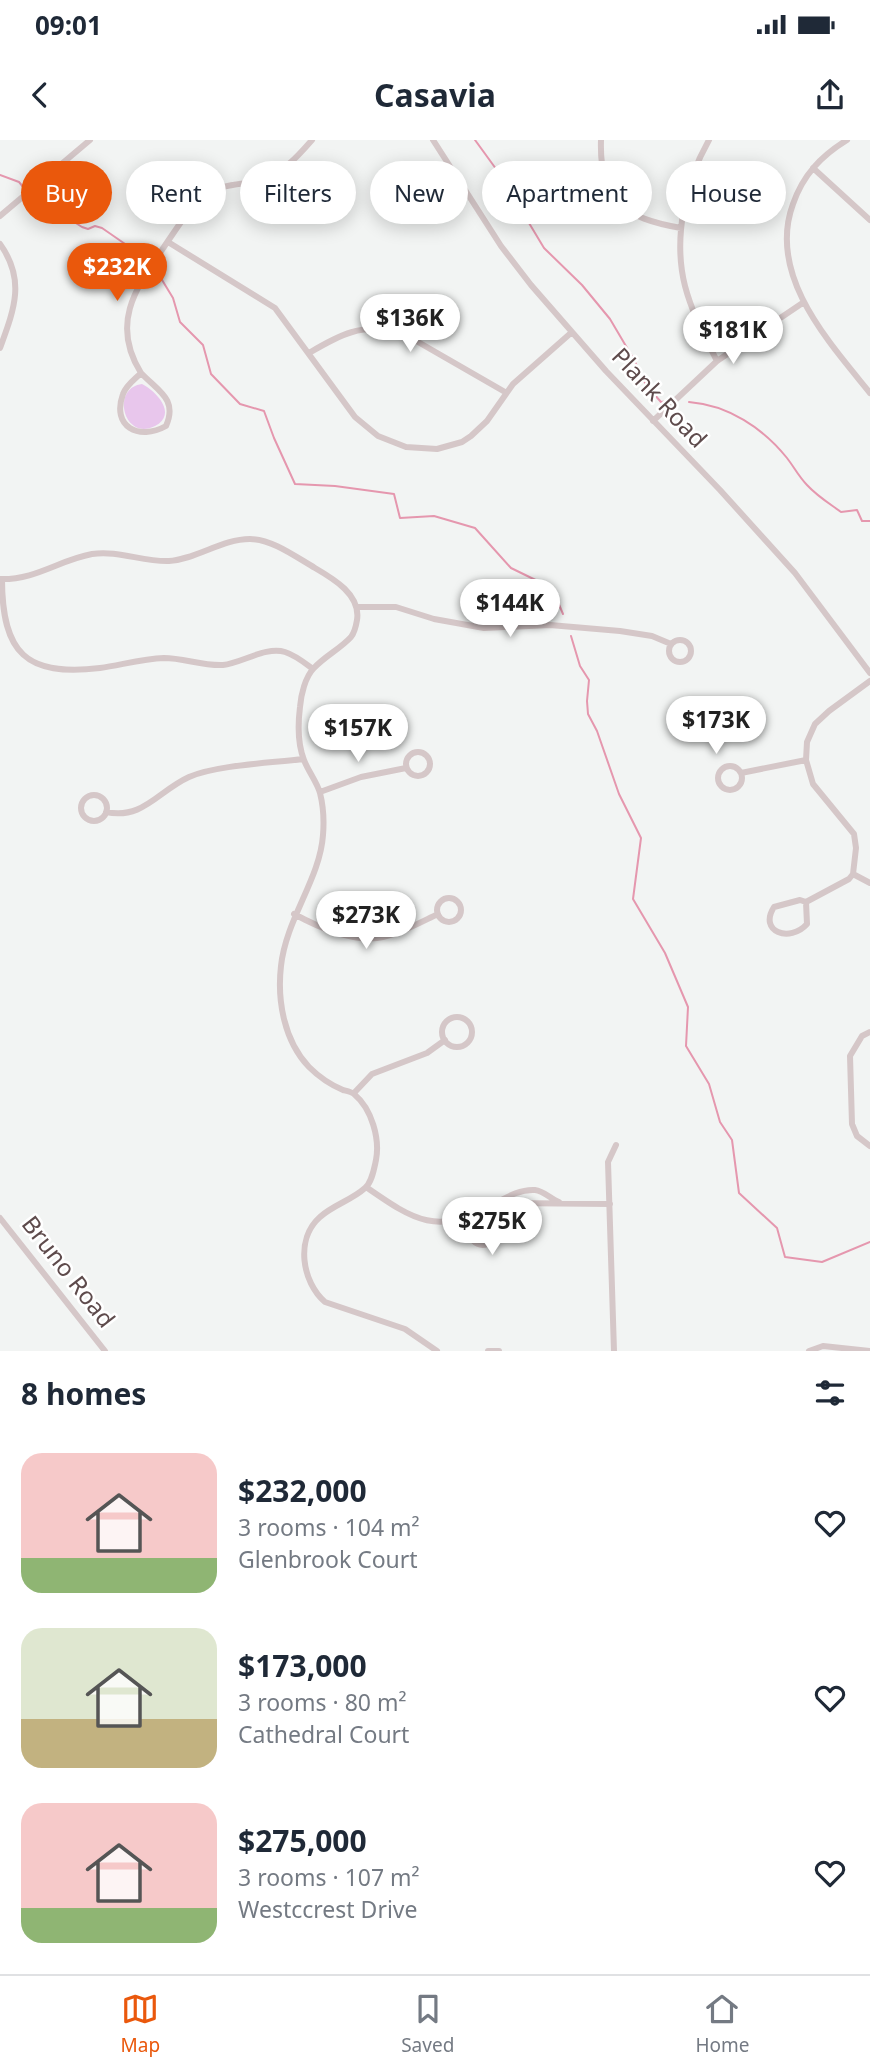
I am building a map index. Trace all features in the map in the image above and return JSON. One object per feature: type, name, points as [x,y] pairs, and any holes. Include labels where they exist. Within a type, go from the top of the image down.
[{"type":"street","points":[[0,216],[90,140]]},
{"type":"street","points":[[141,373],[123,393],[120,408],[123,421],[131,430],[148,433],[166,426],[171,408],[165,397],[141,373],[131,349],[128,332],[131,300],[137,286],[189,212],[208,193],[226,186],[264,179],[288,165],[312,140]]},
{"type":"street","name":"Plank Road","points":[[433,140],[502,246],[531,285],[794,573],[870,673]]},
{"type":"street","points":[[601,140],[601,170],[615,199],[640,218],[681,228]]},
{"type":"street","points":[[709,140],[694,173],[681,228],[685,285],[698,323],[717,361]]},
{"type":"street","points":[[847,140],[830,151],[813,168],[797,191],[789,215],[787,255],[804,302],[870,393]]},
{"type":"street","points":[[813,168],[870,220]]},
{"type":"street","points":[[168,242],[275,308],[355,417],[378,436],[405,447],[437,449],[462,442],[479,430],[505,392],[572,332]]},
{"type":"street","points":[[0,244],[12,260],[15,285],[14,308],[0,348]]},
{"type":"street","points":[[653,421],[717,361],[804,302]]},
{"type":"street","points":[[309,353],[339,335],[354,331],[367,328],[398,331],[505,392]]},
{"type":"street","points":[[313,669],[286,652],[276,651],[219,665],[164,658],[100,668],[49,669],[23,657],[13,643],[4,611],[1,579],[26,577],[92,554],[116,554],[169,561],[185,559],[233,542],[259,539],[326,574],[345,590],[357,607],[352,636],[313,669],[304,687],[300,707],[303,759],[320,792],[323,833],[320,853],[294,915],[281,966],[282,1005],[289,1036],[309,1067],[331,1083],[354,1093],[370,1117],[376,1136],[376,1162],[366,1187],[313,1224],[305,1248],[305,1270],[310,1285],[325,1302],[405,1329],[438,1351]]},
{"type":"street","points":[[357,607],[396,607],[434,619],[484,628],[550,625],[620,631],[652,636],[671,643]]},
{"type":"street","points":[[806,902],[807,924],[802,929],[781,934],[773,929],[769,922],[774,906],[800,900],[806,902],[849,879],[853,874],[856,848],[854,834],[813,784],[806,760],[809,735],[815,724],[829,711],[870,681]]},
{"type":"street","points":[[106,812],[119,815],[134,812],[184,780],[207,772],[303,759]]},
{"type":"street","points":[[741,773],[806,760]]},
{"type":"street","points":[[726,766],[734,766],[741,773],[741,783],[737,789],[726,790],[719,783],[719,773],[726,766]]},
{"type":"street","points":[[320,792],[361,777],[406,768]]},
{"type":"street","points":[[90,796],[97,796],[105,802],[106,812],[102,818],[91,820],[82,813],[82,802],[90,796]]},
{"type":"street","points":[[853,874],[870,883]]},
{"type":"street","points":[[294,915],[340,933],[377,938],[438,914]]},
{"type":"street","points":[[452,1018],[463,1018],[471,1026],[472,1036],[466,1044],[453,1046],[445,1040],[443,1030],[452,1018]]},
{"type":"street","points":[[870,1032],[862,1036],[850,1056],[852,1124],[857,1136],[870,1146]]},
{"type":"street","points":[[354,1093],[372,1074],[427,1053],[445,1040]]},
{"type":"street","points":[[614,1351],[608,1162],[616,1145]]},
{"type":"street","points":[[366,1187],[414,1218],[439,1222],[463,1219],[510,1195],[537,1191],[559,1202]]},
{"type":"street","points":[[463,1219],[472,1241],[479,1245],[489,1244],[494,1241],[498,1230],[496,1203]]},
{"type":"street","points":[[496,1203],[610,1204]]},
{"type":"street","name":"Bruno Road","points":[[0,1218],[105,1351]]},
{"type":"street","points":[[809,1351],[823,1346],[870,1351]]},
{"type":"street","points":[[488,1351],[499,1351]]},
{"type":"shaded area","points":[[142,384],[158,397],[165,409],[162,421],[144,429],[135,427],[129,421],[124,403],[132,388]]},
{"type":"waterway","points":[[475,140],[499,173],[544,248],[582,285],[610,319],[646,385],[661,402],[667,401]]},
{"type":"waterway","points":[[0,175],[21,184]]},
{"type":"waterway","points":[[77,224],[88,229],[95,226],[102,228],[149,263]]},
{"type":"waterway","points":[[156,270],[173,298],[180,322],[203,345],[211,374],[240,404],[264,411],[295,484],[394,494],[400,518],[434,516],[475,528],[511,568],[552,588],[563,614]]},
{"type":"waterway","points":[[689,402],[717,408],[744,420],[777,447],[804,482],[819,496],[841,512],[857,510],[862,521],[870,521]]},
{"type":"waterway","points":[[571,636],[580,666],[589,680],[588,714],[597,731],[619,794],[641,838],[633,899],[665,953],[688,1007],[686,1046],[709,1084],[720,1122],[732,1140],[739,1193],[777,1228],[785,1257],[822,1262],[870,1242]]}]
